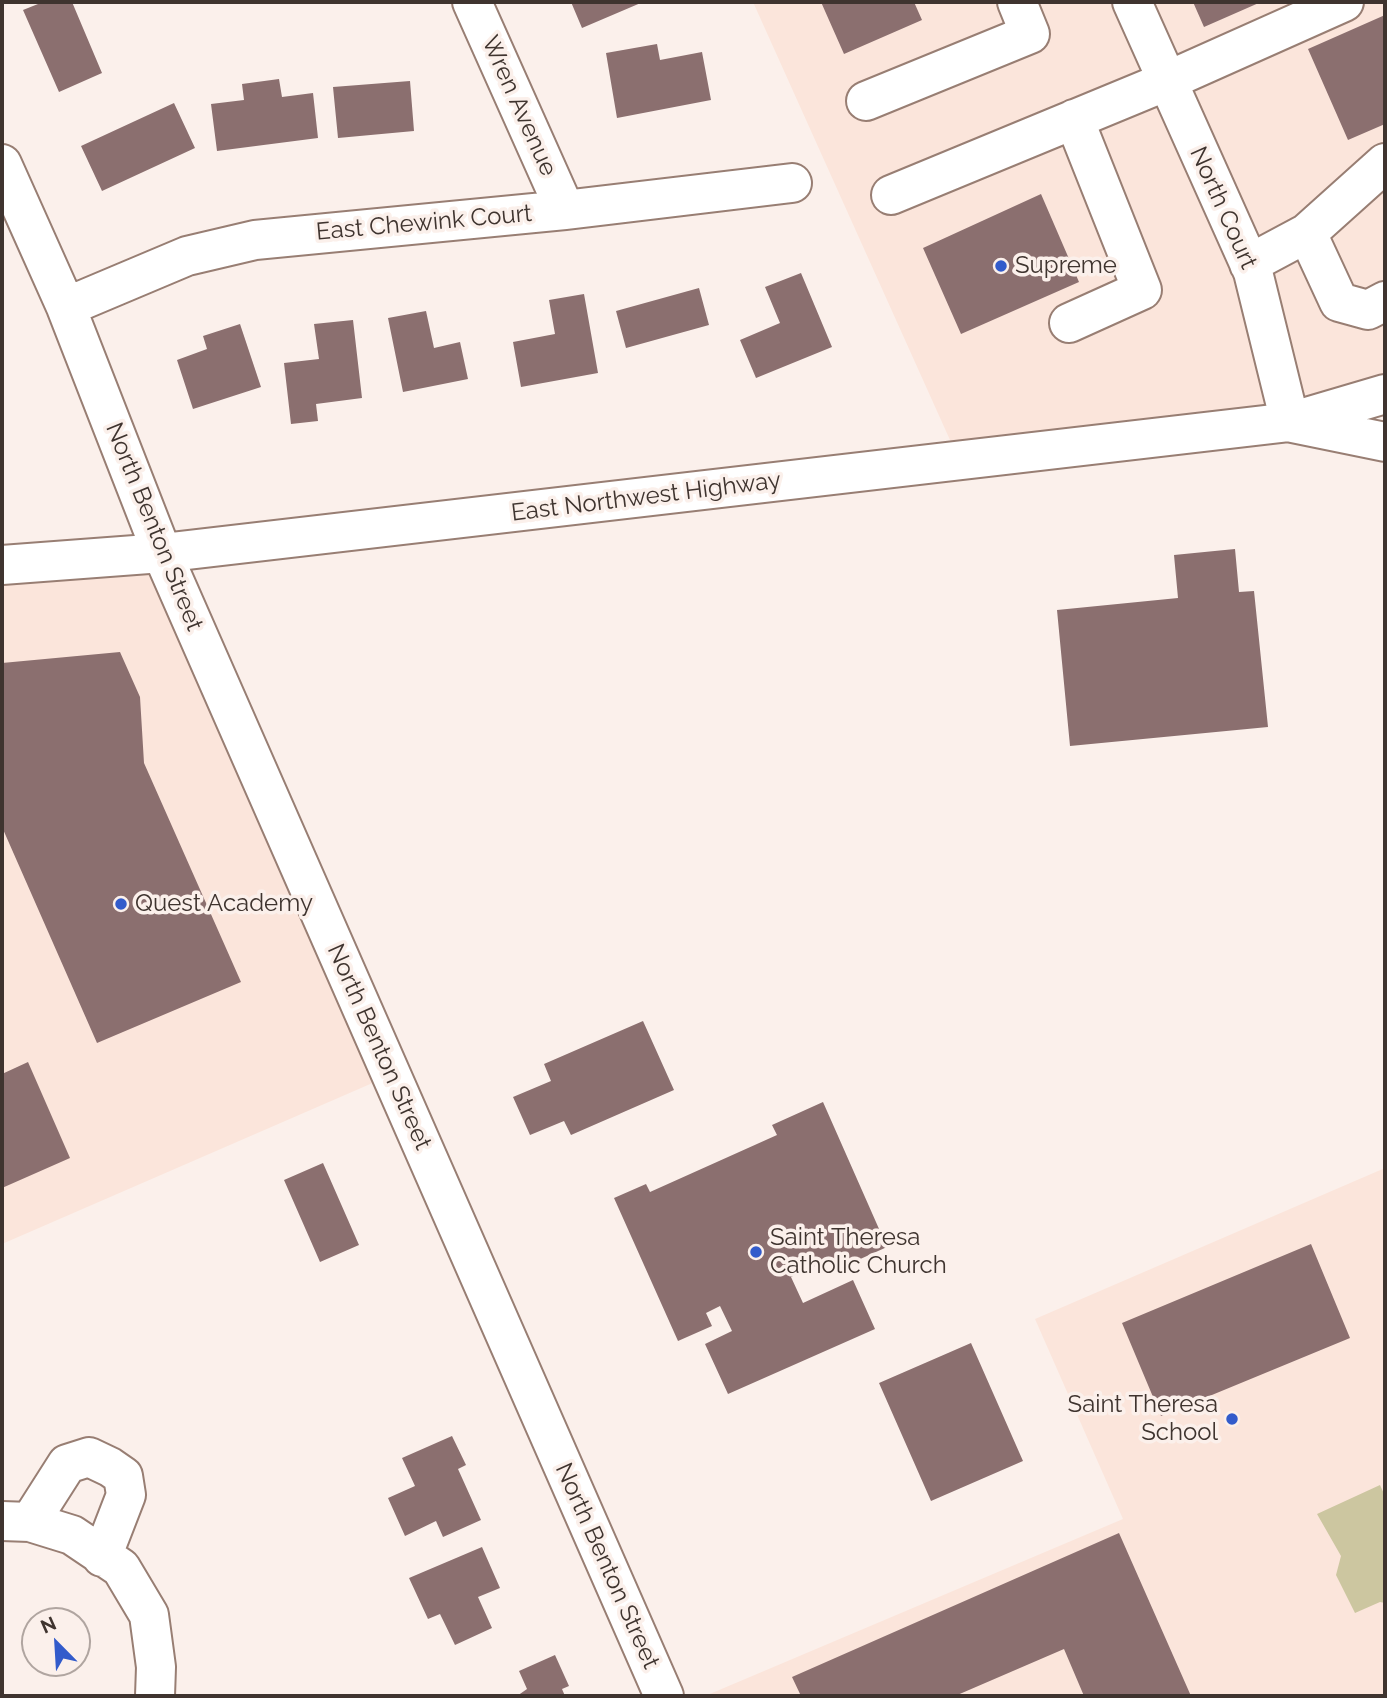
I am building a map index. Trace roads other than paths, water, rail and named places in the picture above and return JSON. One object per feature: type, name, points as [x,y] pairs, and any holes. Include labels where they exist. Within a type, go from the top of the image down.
[{"type":"street","name":"Wren Avenue","points":[[472,2],[565,210]]},
{"type":"street","points":[[866,101],[1030,34],[1017,2]]},
{"type":"street","name":"North Court","points":[[1132,2],[1250,264],[1290,422]]},
{"type":"street","points":[[891,195],[1167,81],[1344,2]]},
{"type":"street","points":[[1069,323],[1142,290],[1074,120]]},
{"type":"street","points":[[1250,264],[1307,233],[1385,163]]},
{"type":"street","name":"North Benton Street","points":[[2,164],[66,307],[162,553],[664,1696]]},
{"type":"street","name":"East Chewink Court","points":[[66,307],[187,256],[255,240],[565,210],[792,183]]},
{"type":"street","points":[[1307,233],[1339,302],[1368,310],[1385,301]]},
{"type":"street","name":"East Northwest Highway","points":[[2,565],[162,553],[1290,422],[1385,394]]},
{"type":"street","name":"East Northwest Highway","points":[[1290,422],[1385,442]]},
{"type":"street","points":[[102,1557],[127,1495],[123,1476],[110,1466],[89,1457],[67,1464],[16,1521],[72,1535],[102,1557],[121,1568],[149,1615],[156,1667],[155,1696]]},
{"type":"place","name":"Supreme","points":[[1001,266]]},
{"type":"place","name":"Quest Academy","points":[[121,904]]},
{"type":"place","name":"Saint Theresa Catholic Church","points":[[756,1252]]},
{"type":"place","name":"Saint Theresa School","points":[[1232,1419]]}]
